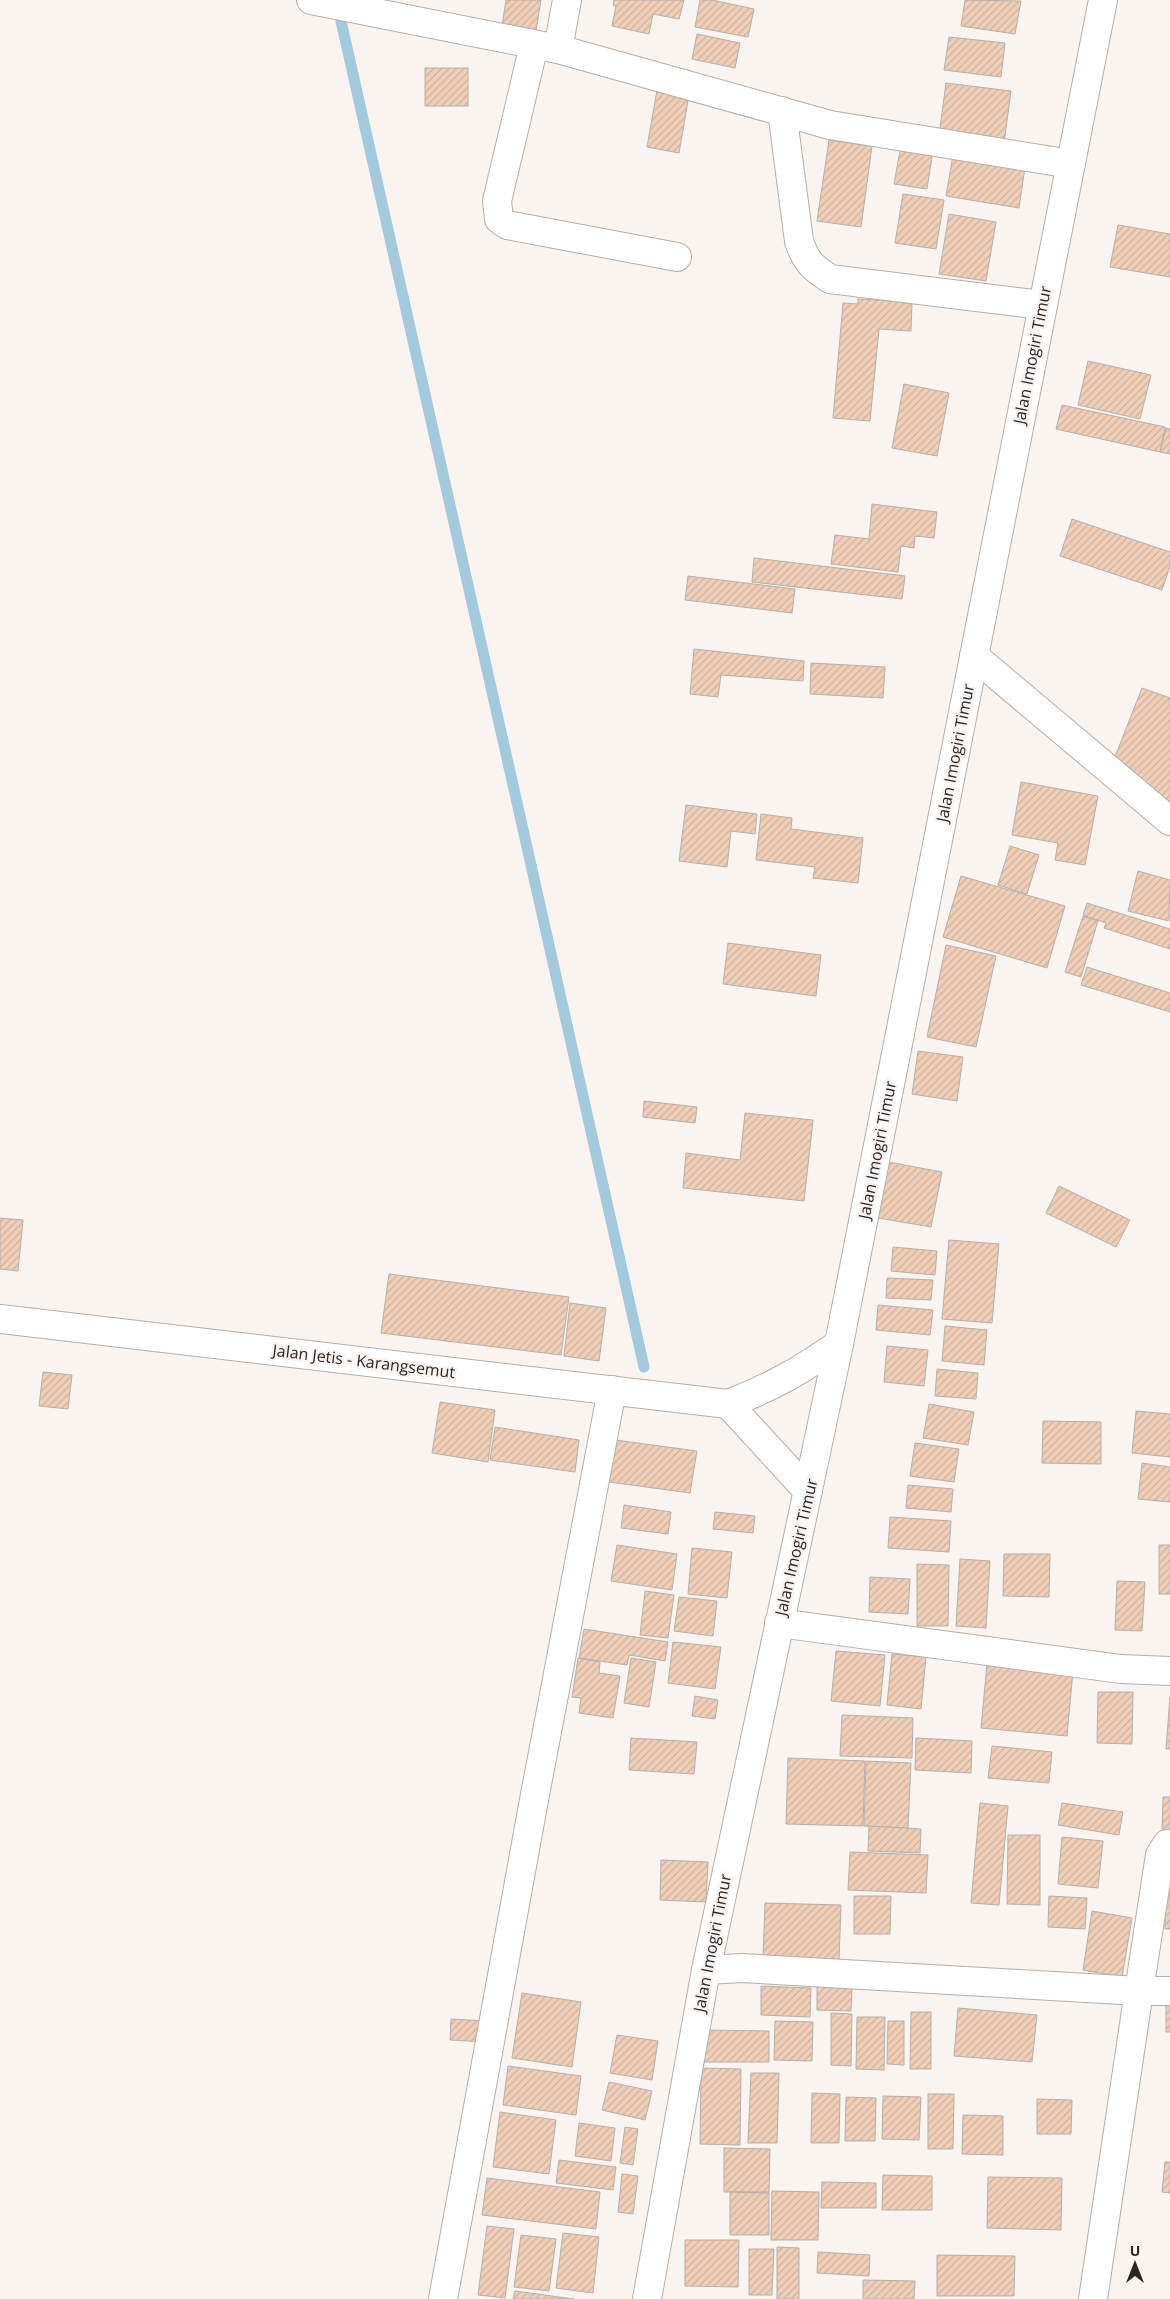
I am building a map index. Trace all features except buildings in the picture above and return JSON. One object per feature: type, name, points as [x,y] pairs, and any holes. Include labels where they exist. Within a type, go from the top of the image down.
[{"type":"street","points":[[311,0],[546,47],[830,125],[1071,164]]},
{"type":"street","points":[[567,0],[546,47],[497,201],[499,219],[508,225],[678,258]]},
{"type":"street","name":"Jalan Imogiri Timur","points":[[647,2299],[706,1970],[839,1344],[1102,0]]},
{"type":"street","points":[[782,112],[799,241],[804,258],[813,268],[830,279],[1042,305]]},
{"type":"street","points":[[974,656],[1170,822]]},
{"type":"street","name":"Jalan Jetis - Karangsemut","points":[[0,1319],[728,1404]]},
{"type":"street","points":[[808,1491],[728,1404],[768,1389],[804,1369],[839,1344]]},
{"type":"street","points":[[443,2299],[534,1800],[612,1390]]},
{"type":"street","points":[[779,1623],[1121,1669],[1170,1671]]},
{"type":"street","points":[[1094,2299],[1138,1991],[1160,1855],[1167,1844],[1170,1844]]},
{"type":"street","points":[[706,1970],[742,1968],[1138,1991],[1170,1991]]},
{"type":"waterway","points":[[339,12],[644,1367]]}]
